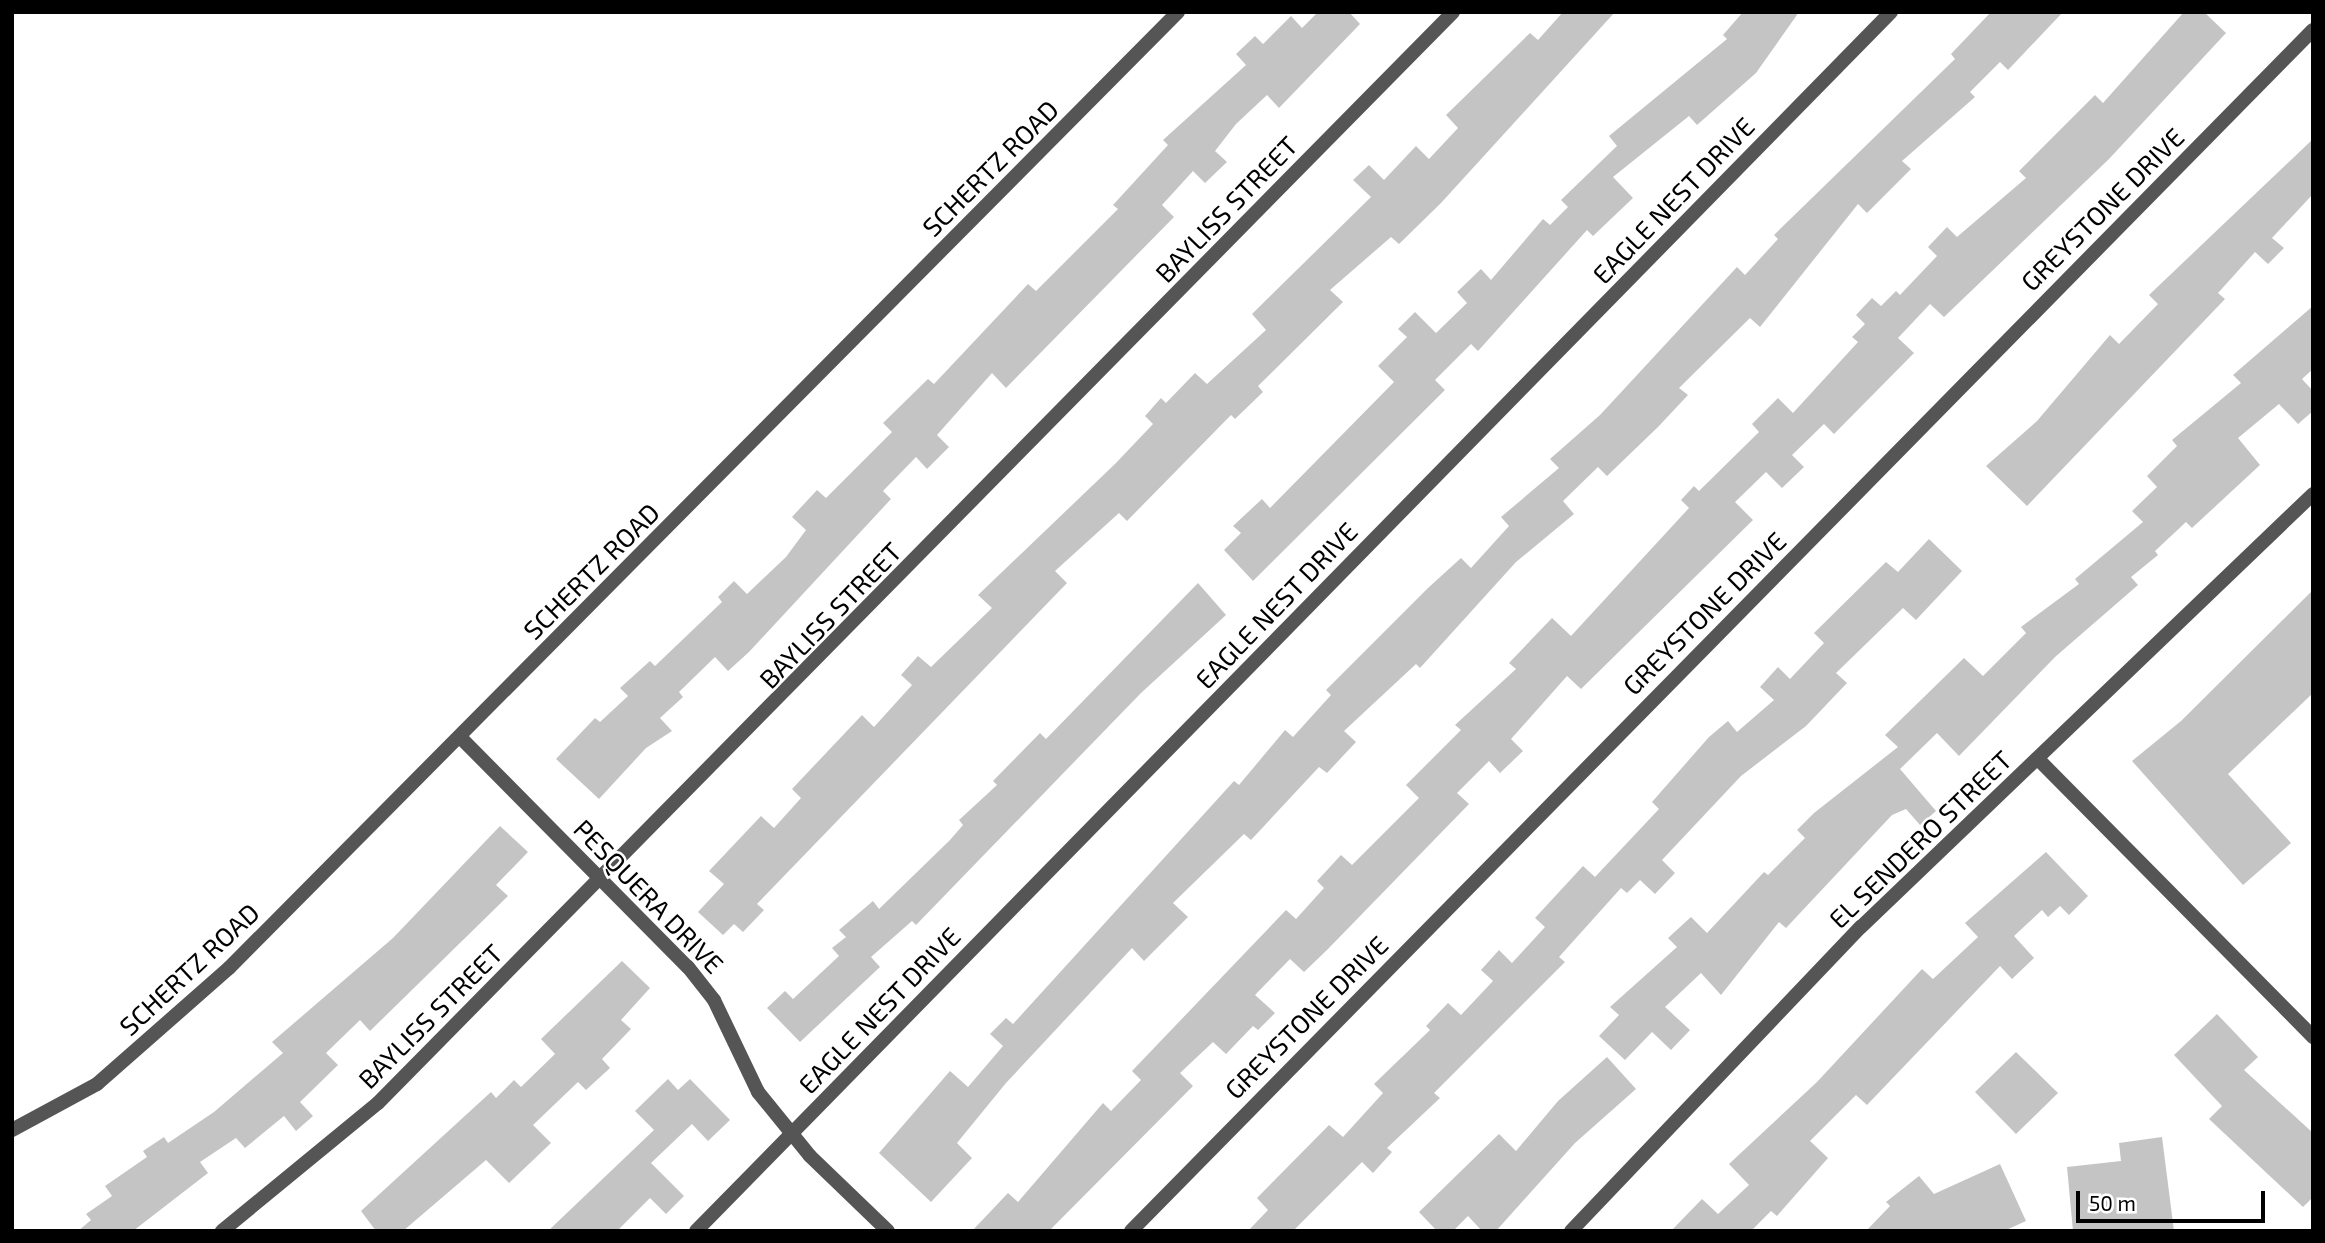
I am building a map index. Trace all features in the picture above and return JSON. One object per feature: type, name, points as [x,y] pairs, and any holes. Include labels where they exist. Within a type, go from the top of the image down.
[{"type":"street","name":"SCHERTZ ROAD","points":[[12,1130],[97,1084],[141,1050],[460,737],[1178,12]]},
{"type":"street","name":"BAYLISS STREET","points":[[222,1231],[378,1103],[602,880],[1453,12]]},
{"type":"street","name":"EAGLE NEST DRIVE","points":[[696,1231],[1891,12]]},
{"type":"street","name":"GREYSTONE DRIVE","points":[[1130,1231],[2313,30]]},
{"type":"street","name":"EL SENDERO STREET","points":[[1571,1231],[1861,926],[2039,760],[2313,494]]},
{"type":"street","name":"PESQUERA DRIVE","points":[[460,737],[602,880],[714,1000],[745,1072],[791,1135],[888,1231]]},
{"type":"street","points":[[2039,760],[2313,1037]]},
{"type":"building","points":[[1318,12],[1349,12],[1360,24],[1279,108],[1267,95],[1236,124],[1215,151],[1227,162],[1205,183],[1193,171],[1162,205],[1174,217],[1006,388],[992,373],[937,435],[949,447],[927,469],[916,457],[883,491],[891,499],[749,652],[728,671],[715,657],[679,692],[683,697],[660,718],[672,731],[646,748],[599,799],[556,759],[595,718],[600,722],[628,696],[620,688],[650,661],[655,666],[722,602],[718,597],[734,581],[747,594],[786,557],[806,530],[792,517],[817,490],[826,498],[892,432],[883,423],[928,379],[934,384],[1028,284],[1036,291],[1118,209],[1113,205],[1168,145],[1163,140],[1246,65],[1236,54],[1255,36],[1263,44],[1291,16],[1302,28]]},
{"type":"building","points":[[1563,12],[1615,12],[1441,203],[1399,244],[1391,237],[1330,290],[1343,302],[1258,386],[1263,392],[1235,419],[1231,415],[1127,521],[1119,513],[1055,571],[1067,583],[757,904],[764,910],[743,932],[734,924],[723,935],[698,912],[724,884],[709,871],[761,816],[774,828],[801,798],[792,789],[862,715],[874,727],[912,685],[901,675],[918,656],[931,667],[992,608],[978,595],[1153,424],[1145,416],[1161,398],[1166,403],[1195,373],[1207,384],[1266,330],[1252,314],[1371,197],[1353,180],[1369,165],[1384,180],[1416,146],[1429,159],[1458,128],[1446,115],[1530,33],[1538,40]]},
{"type":"building","points":[[1743,12],[1799,12],[1756,73],[1697,125],[1689,116],[1613,177],[1633,198],[1593,236],[1587,230],[1478,351],[1471,344],[1435,380],[1445,390],[1253,581],[1224,550],[1241,533],[1233,526],[1262,499],[1270,508],[1394,382],[1378,366],[1407,337],[1398,329],[1415,312],[1436,333],[1467,303],[1457,292],[1481,269],[1491,280],[1543,219],[1550,225],[1568,207],[1561,200],[1617,146],[1609,136],[1727,39],[1723,35]]},
{"type":"building","points":[[1991,12],[2063,12],[2008,70],[2000,62],[1970,92],[1975,97],[1902,161],[1911,169],[1867,213],[1858,204],[1760,327],[1750,318],[1679,388],[1688,395],[1658,427],[1607,476],[1598,467],[1563,501],[1574,514],[1516,562],[1420,668],[1416,664],[1344,731],[1356,742],[1327,773],[1319,767],[1251,840],[1244,834],[1173,903],[1188,917],[1144,961],[1132,948],[1006,1083],[957,1143],[972,1158],[931,1202],[879,1153],[950,1071],[968,1087],[1003,1046],[990,1034],[1006,1018],[1013,1024],[1234,781],[1239,785],[1285,730],[1293,737],[1331,695],[1326,690],[1428,588],[1461,558],[1471,568],[1509,526],[1501,517],[1559,468],[1550,459],[1600,415],[1737,267],[1745,275],[1778,239],[1774,235],[1955,59],[1951,54]]},
{"type":"building","points":[[2184,12],[2204,12],[2226,33],[2109,159],[1944,317],[1930,304],[1898,338],[1914,353],[1834,434],[1824,424],[1792,455],[1804,467],[1782,488],[1766,472],[1735,502],[1753,520],[1581,689],[1567,676],[1511,739],[1523,751],[1500,773],[1489,761],[1457,793],[1469,804],[1327,950],[1304,972],[1290,959],[1255,995],[1275,1013],[1258,1030],[1253,1026],[1226,1054],[1213,1042],[1180,1073],[1193,1086],[1049,1231],[972,1231],[1008,1193],[1018,1202],[1103,1103],[1111,1111],[1141,1080],[1132,1071],[1286,910],[1296,919],[1324,888],[1317,881],[1341,855],[1352,865],[1419,798],[1406,785],[1461,730],[1455,725],[1516,669],[1509,663],[1552,618],[1571,636],[1689,508],[1681,500],[1694,486],[1699,491],[1759,432],[1752,424],[1778,398],[1793,413],[1858,342],[1852,337],[1865,324],[1856,315],[1872,298],[1881,306],[1896,291],[1900,295],[1937,256],[1928,247],[1947,227],[1957,237],[2026,178],[2019,171],[2095,95],[2103,103]]},
{"type":"building","points":[[2313,139],[2313,194],[2272,238],[2284,248],[2268,264],[2255,252],[2218,293],[2225,299],[2027,506],[1986,466],[2037,421],[2110,335],[2119,344],[2158,304],[2149,295]]},
{"type":"building","points":[[2313,306],[2313,369],[2302,379],[2313,391],[2313,411],[2298,424],[2279,404],[2238,438],[2260,465],[2192,528],[2186,522],[2155,551],[2158,555],[2131,577],[2138,585],[2055,657],[1959,756],[1937,733],[1900,769],[1936,811],[1920,825],[1906,809],[1892,815],[1786,928],[1779,922],[1721,995],[1701,973],[1665,1007],[1690,1030],[1671,1050],[1652,1032],[1625,1060],[1599,1036],[1619,1015],[1610,1007],[1677,947],[1668,938],[1691,917],[1707,933],[1764,872],[1768,875],[1805,838],[1797,830],[1814,813],[1898,747],[1885,735],[1964,658],[1983,676],[2026,633],[2021,627],[2079,584],[2075,579],[2143,522],[2132,511],[2157,487],[2147,476],[2177,446],[2172,440],[2241,383],[2233,375]]},
{"type":"building","points":[[1929,539],[1962,571],[1916,620],[1903,608],[1836,673],[1847,683],[1806,726],[1741,776],[1662,860],[1675,873],[1655,894],[1640,880],[1627,893],[1621,888],[1559,957],[1565,962],[1434,1093],[1440,1098],[1387,1148],[1392,1152],[1373,1173],[1362,1162],[1293,1231],[1248,1231],[1268,1210],[1257,1198],[1329,1125],[1343,1137],[1383,1093],[1374,1084],[1430,1030],[1426,1026],[1448,1003],[1461,1015],[1493,981],[1481,970],[1499,950],[1512,963],[1545,927],[1535,918],[1583,866],[1595,877],[1659,809],[1652,802],[1709,737],[1728,721],[1737,732],[1774,700],[1760,687],[1778,667],[1790,679],[1824,643],[1814,633],[1886,562],[1898,572]]},
{"type":"building","points":[[1198,583],[1226,615],[1141,693],[916,925],[912,921],[871,957],[880,967],[800,1042],[767,1008],[785,991],[793,999],[839,956],[832,948],[846,937],[839,930],[873,901],[879,909],[950,840],[963,825],[959,820],[997,785],[993,781],[1040,733],[1046,739]]},
{"type":"building","points":[[2313,590],[2313,693],[2228,774],[2291,843],[2243,885],[2132,761],[2181,721]]},
{"type":"building","points":[[500,826],[528,852],[496,885],[508,896],[370,1031],[360,1020],[326,1053],[338,1065],[300,1102],[313,1116],[296,1131],[284,1116],[245,1148],[236,1138],[200,1162],[208,1173],[133,1231],[78,1231],[91,1220],[86,1214],[112,1196],[105,1186],[147,1157],[143,1151],[164,1137],[168,1143],[214,1112],[283,1053],[272,1042],[393,938]]},
{"type":"building","points":[[2046,852],[2088,896],[2069,915],[2060,906],[2048,917],[2042,910],[2014,936],[2034,958],[2012,979],[2000,966],[1867,1105],[1856,1095],[1810,1141],[1828,1158],[1777,1216],[1771,1211],[1751,1231],[1671,1231],[1702,1199],[1718,1214],[1749,1185],[1729,1164],[1817,1082],[1922,969],[1933,979],[1978,937],[1965,923]]},
{"type":"building","points":[[622,961],[650,988],[621,1020],[631,1029],[602,1059],[610,1068],[586,1090],[578,1082],[533,1125],[551,1143],[509,1183],[486,1160],[403,1231],[376,1231],[361,1211],[491,1092],[496,1098],[514,1080],[521,1087],[555,1054],[541,1039]]},
{"type":"building","points":[[2217,1014],[2258,1057],[2244,1070],[2313,1133],[2313,1197],[2303,1207],[2209,1119],[2222,1106],[2174,1055]]},
{"type":"building","points":[[2016,1052],[2058,1093],[2016,1134],[1975,1092]]},
{"type":"building","points":[[1607,1057],[1636,1089],[1575,1143],[1496,1231],[1482,1231],[1468,1216],[1453,1231],[1437,1231],[1419,1212],[1499,1134],[1516,1151],[1558,1101]]},
{"type":"building","points":[[668,1079],[678,1090],[690,1079],[730,1120],[708,1141],[692,1124],[651,1163],[684,1196],[666,1214],[650,1198],[617,1231],[548,1231],[654,1130],[635,1111]]},
{"type":"building","points":[[2162,1137],[2174,1231],[2073,1231],[2067,1167],[2121,1161],[2119,1143]]},
{"type":"building","points":[[2000,1164],[2026,1221],[2004,1231],[1866,1231],[1890,1206],[1886,1202],[1919,1176],[1934,1194]]}]
